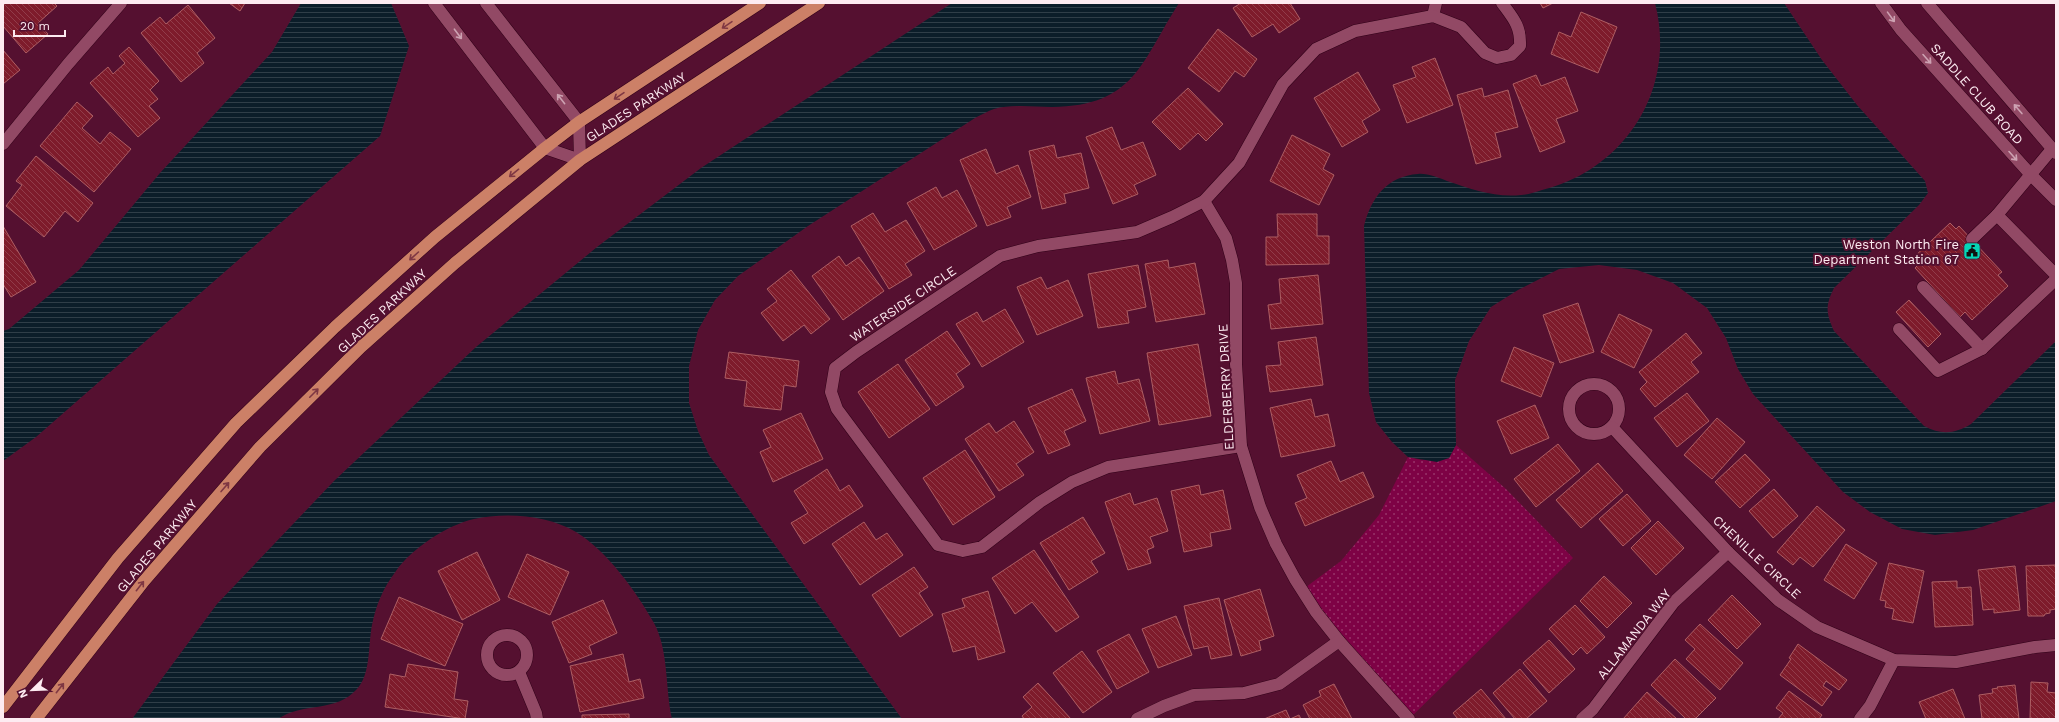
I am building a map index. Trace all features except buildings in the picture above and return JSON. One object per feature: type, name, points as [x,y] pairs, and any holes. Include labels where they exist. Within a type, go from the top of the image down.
[{"type":"main road","name":"GLADES PARKWAY","points":[[3,707],[118,558],[236,423],[335,327],[429,243],[579,122],[760,3]]},
{"type":"main road","name":"GLADES PARKWAY","points":[[36,719],[144,581],[260,447],[361,347],[454,263],[580,160],[819,3]]},
{"type":"street","points":[[3,144],[68,64],[121,3]]},
{"type":"street","points":[[434,3],[545,148],[580,160],[579,122],[486,3]]},
{"type":"street","points":[[1436,3],[1433,16],[1461,27],[1485,53],[1498,58],[1511,55],[1520,46],[1519,27],[1502,3]]},
{"type":"street","name":"SADDLE CLUB ROAD","points":[[1880,3],[1900,30],[2031,175],[2056,200]]},
{"type":"street","name":"SADDLE CLUB ROAD","points":[[1927,3],[2054,151]]},
{"type":"street","name":"WATERSIDE CIRCLE","points":[[1240,446],[1108,467],[1072,482],[1040,502],[982,547],[962,551],[938,545],[837,409],[830,392],[835,368],[856,352],[1000,256],[1038,246],[1137,232],[1172,217],[1204,200],[1239,163],[1283,84],[1316,49],[1355,31],[1433,16]]},
{"type":"street","points":[[1972,239],[1997,215],[2031,175],[2054,151]]},
{"type":"street","name":"ELDERBERRY DRIVE","points":[[1204,200],[1226,238],[1236,283],[1236,364],[1240,446],[1260,507],[1276,544],[1294,578],[1316,612],[1339,641],[1409,719]]},
{"type":"street","points":[[1997,215],[2056,275]]},
{"type":"street","points":[[1899,329],[1938,371],[1982,349],[2056,279]]},
{"type":"street","points":[[1923,288],[1982,349]]},
{"type":"street","points":[[1591,383],[1599,384],[1613,391],[1620,409],[1617,421],[1612,427],[1605,432],[1590,434],[1576,426],[1569,412],[1569,404],[1577,390],[1591,383]]},
{"type":"street","name":"CHENILLE CIRCLE","points":[[1612,427],[1728,552],[1778,600],[1816,627],[1894,660],[1956,662],[2035,647],[2056,646]]},
{"type":"street","name":"ALLAMANDA WAY","points":[[1582,719],[1593,709],[1674,602],[1728,552]]},
{"type":"street","points":[[1137,719],[1164,706],[1194,695],[1244,693],[1279,684],[1339,641]]},
{"type":"street","points":[[1860,719],[1870,706],[1894,660]]},
{"type":"street","points":[[519,672],[536,713],[537,719]]},
{"type":"shaded area","points":[[1456,445],[1506,489],[1573,558],[1409,719],[1302,590],[1341,561],[1379,515],[1408,457],[1421,460],[1449,458]]},
{"type":"water","points":[[301,3],[391,3],[409,46],[380,136],[36,437],[3,461],[3,331],[9,329],[79,270],[160,173],[272,52]]},
{"type":"water","points":[[952,3],[1179,3],[1144,62],[1132,77],[1119,89],[1102,99],[1080,105],[1052,107],[1001,107],[984,113],[808,226],[738,276],[715,300],[698,330],[689,366],[689,403],[698,431],[709,455],[902,719],[672,719],[664,658],[659,634],[639,598],[610,561],[588,540],[565,526],[526,516],[499,516],[474,519],[441,532],[411,554],[391,577],[381,597],[372,625],[365,675],[362,683],[349,696],[329,705],[287,714],[278,719],[132,719],[217,604],[334,481],[476,347],[597,247],[701,168]]},
{"type":"water","points":[[1655,3],[1784,3],[1822,60],[1857,105],[1925,181],[1928,193],[1919,205],[1834,288],[1829,300],[1828,314],[1834,331],[1924,426],[1942,432],[1959,430],[1971,424],[2056,341],[2056,501],[1973,530],[1935,535],[1902,529],[1870,512],[1843,492],[1753,394],[1738,369],[1726,338],[1707,308],[1673,283],[1637,270],[1599,265],[1559,269],[1518,290],[1491,307],[1469,341],[1455,380],[1456,445],[1449,458],[1437,462],[1408,457],[1392,442],[1376,422],[1369,393],[1364,226],[1371,206],[1382,190],[1389,184],[1397,179],[1407,176],[1425,174],[1484,192],[1512,196],[1542,190],[1572,179],[1598,164],[1620,144],[1638,120],[1651,94],[1658,65],[1660,35]]},
{"type":"place","name":"Weston North Fire Department Station 67","points":[[1972,251]]}]
